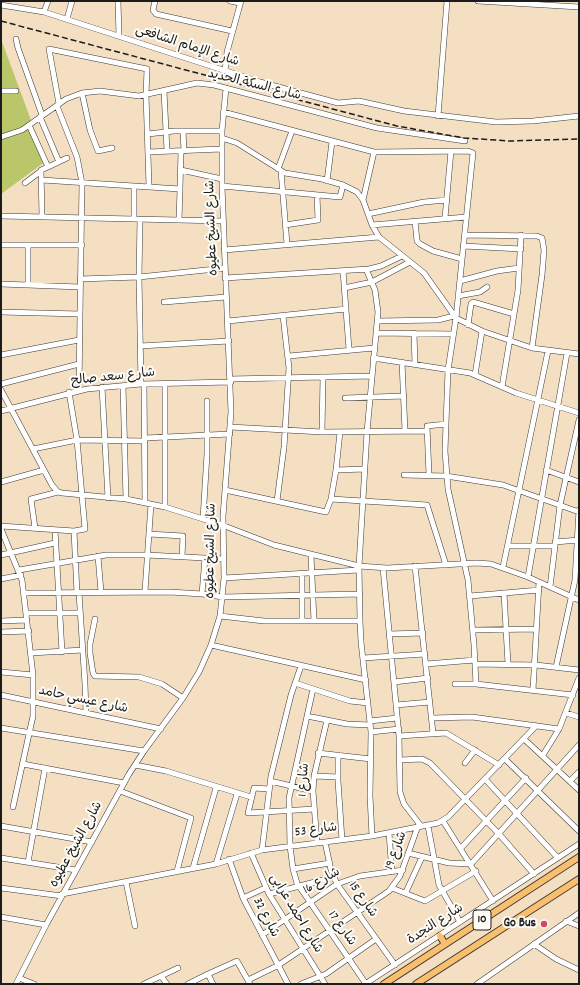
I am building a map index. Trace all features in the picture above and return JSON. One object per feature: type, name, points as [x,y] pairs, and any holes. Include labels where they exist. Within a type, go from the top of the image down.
[{"type":"main road","name":"10","points":[[384,984],[579,857]]},
{"type":"main road","name":"10","points":[[416,984],[579,879]]},
{"type":"main road","points":[[440,936],[445,944]]},
{"type":"street","points":[[44,12],[48,1]]},
{"type":"street","points":[[67,19],[72,1]]},
{"type":"street","points":[[118,1],[119,36]]},
{"type":"street","points":[[155,1],[153,10],[156,14],[232,31]]},
{"type":"street","points":[[225,70],[227,52],[240,2],[230,1]]},
{"type":"street","points":[[438,116],[447,1]]},
{"type":"street","points":[[478,1],[518,2],[579,7]]},
{"type":"street","name":"شارع الإمام الشافعى","points":[[1,5],[44,12],[260,82],[338,103],[359,101],[396,110],[438,116],[508,122],[579,116]]},
{"type":"street","points":[[16,39],[41,116],[59,162]]},
{"type":"street","points":[[79,390],[82,182],[77,157],[58,105],[49,51],[51,48],[147,69],[146,95],[149,186]]},
{"type":"street","name":"شارع السكة الحديد","points":[[1,137],[15,133],[29,126],[58,105],[82,93],[100,91],[125,95],[146,95],[198,83],[226,88],[377,128],[465,141]]},
{"type":"street","name":"شارع الشيخ عطيوه","points":[[16,984],[62,895],[124,783],[144,751],[183,698],[199,672],[211,645],[220,616],[224,578],[222,526],[230,434],[230,381],[222,186],[222,131],[226,88]]},
{"type":"street","points":[[1,92],[16,91]]},
{"type":"street","points":[[164,91],[167,151]]},
{"type":"street","points":[[82,93],[90,130],[98,151],[112,148]]},
{"type":"street","points":[[223,112],[374,152],[470,151],[473,153],[460,281],[448,370],[446,476],[465,564],[470,596],[476,684]]},
{"type":"street","points":[[29,126],[48,167]]},
{"type":"street","points":[[148,134],[183,131],[222,131]]},
{"type":"street","points":[[179,220],[183,131]]},
{"type":"street","points":[[286,244],[279,170],[292,131]]},
{"type":"street","points":[[222,138],[237,143],[279,170],[327,181],[357,192],[363,200],[372,226],[379,237],[428,277],[455,317],[468,325],[532,348],[579,354]]},
{"type":"street","points":[[327,181],[332,142]]},
{"type":"street","points":[[148,152],[222,149]]},
{"type":"street","points":[[445,218],[451,151]]},
{"type":"street","points":[[363,200],[368,184],[374,152]]},
{"type":"street","points":[[25,183],[41,171],[67,158]]},
{"type":"street","points":[[181,170],[222,179]]},
{"type":"street","points":[[41,171],[42,217]]},
{"type":"street","points":[[42,180],[180,188]]},
{"type":"street","points":[[134,186],[134,219]]},
{"type":"street","points":[[222,186],[340,197],[343,186]]},
{"type":"street","points":[[285,225],[318,220],[317,195]]},
{"type":"street","points":[[368,214],[415,203],[447,200]]},
{"type":"street","points":[[1,216],[223,221]]},
{"type":"street","points":[[372,226],[415,220],[466,217]]},
{"type":"street","points":[[140,219],[138,277],[145,439],[145,503]]},
{"type":"street","points":[[415,220],[416,238],[420,244],[432,251],[462,259]]},
{"type":"street","points":[[464,235],[540,236],[544,243],[539,304],[532,348]]},
{"type":"street","points":[[502,387],[514,314],[521,236]]},
{"type":"street","points":[[224,250],[379,237]]},
{"type":"street","points":[[1,245],[82,245]]},
{"type":"street","points":[[28,245],[28,285]]},
{"type":"street","points":[[463,246],[521,248]]},
{"type":"street","points":[[226,278],[366,269],[381,266],[402,256]]},
{"type":"street","points":[[344,288],[372,282],[410,262]]},
{"type":"street","points":[[80,279],[138,277],[225,268]]},
{"type":"street","points":[[460,281],[497,271],[519,268]]},
{"type":"street","points":[[366,269],[372,282],[377,303],[377,321],[367,432],[359,568],[360,621],[371,732],[370,796],[372,836]]},
{"type":"street","points":[[343,270],[349,349]]},
{"type":"street","points":[[1,284],[80,287]]},
{"type":"street","points":[[458,296],[480,292],[487,287]]},
{"type":"street","points":[[164,302],[226,297]]},
{"type":"street","points":[[468,325],[471,304],[473,302],[514,314]]},
{"type":"street","points":[[228,321],[346,309]]},
{"type":"street","points":[[1,312],[80,314]]},
{"type":"street","points":[[276,501],[285,430],[289,356],[283,316]]},
{"type":"street","points":[[377,321],[438,320],[455,317]]},
{"type":"street","points":[[475,375],[482,331]]},
{"type":"street","points":[[376,333],[453,334]]},
{"type":"street","points":[[414,333],[415,364]]},
{"type":"street","points":[[1,355],[80,340]]},
{"type":"street","points":[[140,346],[228,341]]},
{"type":"street","points":[[289,356],[349,349],[374,348]]},
{"type":"street","points":[[503,568],[518,489],[539,400],[548,351]]},
{"type":"street","points":[[528,577],[567,353]]},
{"type":"street","points":[[373,358],[475,375],[502,387],[579,414]]},
{"type":"street","points":[[402,362],[405,431]]},
{"type":"street","points":[[1,384],[79,364]]},
{"type":"street","name":"شارع سعد صالح","points":[[1,411],[69,392],[102,387],[288,377],[372,376]]},
{"type":"street","points":[[322,432],[323,377]]},
{"type":"street","points":[[165,384],[165,507]]},
{"type":"street","points":[[123,386],[126,499]]},
{"type":"street","points":[[102,387],[108,498]]},
{"type":"street","points":[[1,390],[44,470],[58,492]]},
{"type":"street","points":[[13,807],[24,764],[30,732],[33,702],[33,675],[29,631],[20,573],[9,552],[1,528],[36,528],[74,531],[85,529],[77,440],[69,392]]},
{"type":"street","points":[[345,398],[404,396]]},
{"type":"street","points":[[203,519],[208,435],[207,401]]},
{"type":"street","points":[[550,587],[560,505],[565,477],[576,444],[579,420]]},
{"type":"street","points":[[429,475],[428,425],[446,424]]},
{"type":"street","points":[[230,427],[322,432],[427,431]]},
{"type":"street","points":[[225,490],[325,512],[328,511],[336,470],[340,432]]},
{"type":"street","points":[[34,449],[77,440],[125,440],[230,434]]},
{"type":"street","points":[[336,470],[365,469]]},
{"type":"street","points":[[1,482],[44,470]]},
{"type":"street","points":[[546,470],[579,482]]},
{"type":"street","points":[[404,475],[446,476],[486,482],[518,489],[579,511],[575,580],[556,667]]},
{"type":"street","points":[[36,528],[31,499],[58,492],[83,496],[126,499],[165,507],[203,519],[270,544],[359,568]]},
{"type":"street","points":[[331,499],[427,505],[446,565]]},
{"type":"street","points":[[145,591],[151,504]]},
{"type":"street","points":[[55,530],[62,652]]},
{"type":"street","points":[[74,531],[86,712]]},
{"type":"street","points":[[149,534],[183,536],[182,557]]},
{"type":"street","points":[[508,546],[534,546],[578,540]]},
{"type":"street","points":[[1,555],[9,552],[55,544]]},
{"type":"street","points":[[1,579],[57,564],[98,556],[147,555],[224,559]]},
{"type":"street","points":[[311,555],[314,621]]},
{"type":"street","points":[[98,556],[101,592]]},
{"type":"street","points":[[202,594],[205,558]]},
{"type":"street","points":[[224,578],[312,574],[359,568],[484,563],[528,577],[579,600]]},
{"type":"street","points":[[415,566],[433,733]]},
{"type":"street","points":[[383,568],[399,729],[399,785],[402,798],[419,826]]},
{"type":"street","points":[[302,574],[302,621]]},
{"type":"street","points":[[533,690],[536,665],[536,629],[539,582]]},
{"type":"street","points":[[470,596],[538,590]]},
{"type":"street","points":[[24,593],[145,591],[202,594],[223,597],[314,597],[360,594]]},
{"type":"street","points":[[504,593],[508,664]]},
{"type":"street","points":[[26,613],[80,613]]},
{"type":"street","points":[[220,616],[264,621],[360,621]]},
{"type":"street","points":[[95,619],[90,648],[91,665],[95,676],[139,677],[162,684],[183,698]]},
{"type":"street","points":[[1,621],[27,620]]},
{"type":"street","points":[[473,630],[536,629]]},
{"type":"street","points":[[1,632],[29,631]]},
{"type":"street","points":[[389,634],[423,633]]},
{"type":"street","points":[[211,645],[366,680]]},
{"type":"street","points":[[31,653],[83,650]]},
{"type":"street","points":[[363,658],[425,654]]},
{"type":"street","points":[[426,664],[475,662],[536,665],[579,670]]},
{"type":"street","points":[[262,850],[270,781],[295,683],[301,666]]},
{"type":"street","points":[[1,672],[33,675]]},
{"type":"street","points":[[394,682],[428,678]]},
{"type":"street","points":[[543,755],[560,729],[579,678]]},
{"type":"street","points":[[295,683],[350,701],[368,703]]},
{"type":"street","points":[[455,684],[476,684],[573,695]]},
{"type":"street","name":"شارع 17","points":[[313,689],[291,786],[289,810],[290,846],[293,869],[298,886],[365,984]]},
{"type":"street","name":"شارع عيسي حامد","points":[[1,695],[161,729]]},
{"type":"street","points":[[396,705],[430,702]]},
{"type":"street","points":[[566,713],[579,718]]},
{"type":"street","points":[[307,716],[354,725],[398,718]]},
{"type":"street","points":[[432,718],[464,717],[560,729]]},
{"type":"street","name":"شارع 1","points":[[317,843],[313,791],[314,776],[318,753],[327,720]]},
{"type":"street","name":"شارع 53","points":[[1,888],[62,895],[216,864],[262,850],[372,836],[419,826],[428,826],[443,821],[536,726]]},
{"type":"street","points":[[1,728],[144,751]]},
{"type":"street","points":[[371,732],[399,729]]},
{"type":"street","points":[[399,736],[446,733],[499,765]]},
{"type":"street","points":[[524,739],[579,790]]},
{"type":"street","points":[[408,853],[434,860],[457,864],[471,864],[579,745]]},
{"type":"street","points":[[465,763],[475,750]]},
{"type":"street","points":[[318,753],[371,759]]},
{"type":"street","points":[[338,755],[342,840]]},
{"type":"street","points":[[505,759],[539,790],[579,831]]},
{"type":"street","points":[[400,760],[426,760],[466,799],[534,874]]},
{"type":"street","points":[[24,764],[124,783]]},
{"type":"street","points":[[135,765],[166,771],[251,798]]},
{"type":"street","points":[[28,862],[45,768]]},
{"type":"street","points":[[570,781],[579,772]]},
{"type":"street","points":[[314,776],[338,777]]},
{"type":"street","points":[[461,848],[526,778]]},
{"type":"street","points":[[485,779],[558,858]]},
{"type":"street","points":[[270,781],[313,791]]},
{"type":"street","points":[[269,789],[255,787],[248,813],[314,809]]},
{"type":"street","points":[[193,868],[216,788]]},
{"type":"street","points":[[120,791],[192,818],[177,871]]},
{"type":"street","points":[[216,864],[237,794]]},
{"type":"street","points":[[443,821],[476,871],[493,901]]},
{"type":"street","points":[[1,826],[92,842]]},
{"type":"street","name":"شارع 19","points":[[249,982],[278,966],[392,888],[402,870],[419,826]]},
{"type":"street","points":[[428,826],[441,892],[460,922]]},
{"type":"street","points":[[389,832],[392,872]]},
{"type":"street","name":"شارع 15","points":[[325,842],[337,884],[395,965]]},
{"type":"street","name":"شارع النجدة","points":[[365,984],[579,844]]},
{"type":"street","name":"شارع احمد عرابى","points":[[251,853],[268,894],[325,984]]},
{"type":"street","points":[[406,892],[422,857]]},
{"type":"street","points":[[1,858],[76,870]]},
{"type":"street","name":"شارع 32","points":[[229,860],[243,898],[288,984]]},
{"type":"street","points":[[293,869],[330,863]]},
{"type":"street","name":"شارع 16","points":[[262,935],[337,884],[360,876],[402,870]]},
{"type":"street","points":[[392,888],[426,900],[476,871]]},
{"type":"street","points":[[268,894],[334,877]]},
{"type":"street","points":[[126,882],[134,926]]},
{"type":"street","points":[[243,898],[265,888]]},
{"type":"street","points":[[477,984],[579,912]]},
{"type":"street","points":[[1,917],[46,925]]},
{"type":"street","points":[[566,922],[579,926]]},
{"type":"street","points":[[301,984],[321,976],[376,939]]},
{"type":"street","points":[[534,944],[556,959],[579,970]]},
{"type":"street","points":[[188,984],[237,961],[249,982]]},
{"type":"street","points":[[144,984],[178,968]]},
{"type":"street","points":[[208,974],[213,984]]},
{"type":"street","points":[[161,976],[167,984]]},
{"type":"street","points":[[19,978],[34,984]]},
{"type":"green space","points":[[1,39],[46,161],[1,194]]},
{"type":"railway","points":[[1,21],[397,126],[464,138],[510,141],[579,139]]},
{"type":"place","name":"Go Bus","points":[[544,924]]}]
